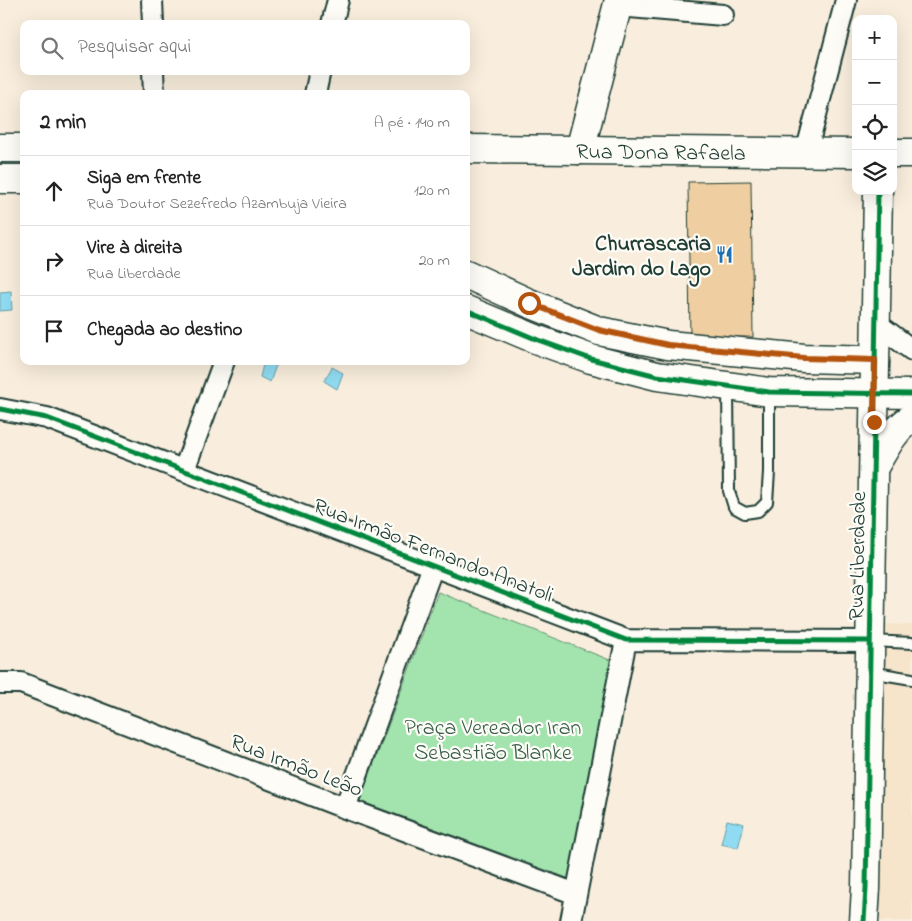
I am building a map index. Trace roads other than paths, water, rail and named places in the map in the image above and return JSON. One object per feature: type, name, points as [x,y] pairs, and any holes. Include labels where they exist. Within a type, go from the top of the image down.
[{"type":"main road","points":[[580,150],[619,3]]},
{"type":"main road","points":[[0,148],[20,148]]},
{"type":"main road","name":"Rua Dona Rafaela","points":[[470,149],[852,153]]},
{"type":"main road","points":[[897,153],[912,153]]},
{"type":"main road","points":[[0,179],[20,179]]},
{"type":"main road","name":"Rua Liberdade","points":[[864,921],[878,195]]},
{"type":"main road","points":[[470,276],[529,303],[599,330],[668,345],[804,358],[875,360]]},
{"type":"main road","points":[[470,312],[538,340],[591,359],[657,376],[769,392],[912,394]]},
{"type":"main road","points":[[873,468],[893,436],[905,422],[912,418]]},
{"type":"street","points":[[152,0],[153,20]]},
{"type":"street","points":[[333,20],[338,0]]},
{"type":"street","points":[[806,152],[846,0]]},
{"type":"street","points":[[619,3],[723,15]]},
{"type":"street","points":[[153,75],[154,90]]},
{"type":"street","points":[[316,90],[319,75]]},
{"type":"street","points":[[876,323],[912,350]]},
{"type":"street","points":[[184,470],[223,365]]},
{"type":"street","name":"Rua Irmão Fernando Anatoli","points":[[0,409],[47,418],[626,640],[870,641]]},
{"type":"street","points":[[345,808],[433,566]]},
{"type":"street","points":[[571,921],[626,640]]},
{"type":"street","name":"Rua Irmão Leão","points":[[0,683],[21,683],[345,808],[576,894]]},
{"type":"lane","points":[[728,386],[729,491],[734,507],[745,513],[758,511],[766,502],[769,472],[769,392]]},
{"type":"lane","points":[[870,641],[912,643]]},
{"type":"lane","points":[[869,672],[912,679]]},
{"type":"water","points":[[11,291],[12,310],[0,311],[0,292]]},
{"type":"water","points":[[263,365],[276,365],[270,382],[260,377]]},
{"type":"water","points":[[332,367],[343,373],[337,389],[324,381]]},
{"type":"water","points":[[727,820],[744,824],[738,848],[721,844]]},
{"type":"place","name":"Churrascaria Jardim do Lago","points":[[725,255]]},
{"type":"park label","name":"Praça Vereador Iran Sebastião Blanke","points":[[493,738]]}]
